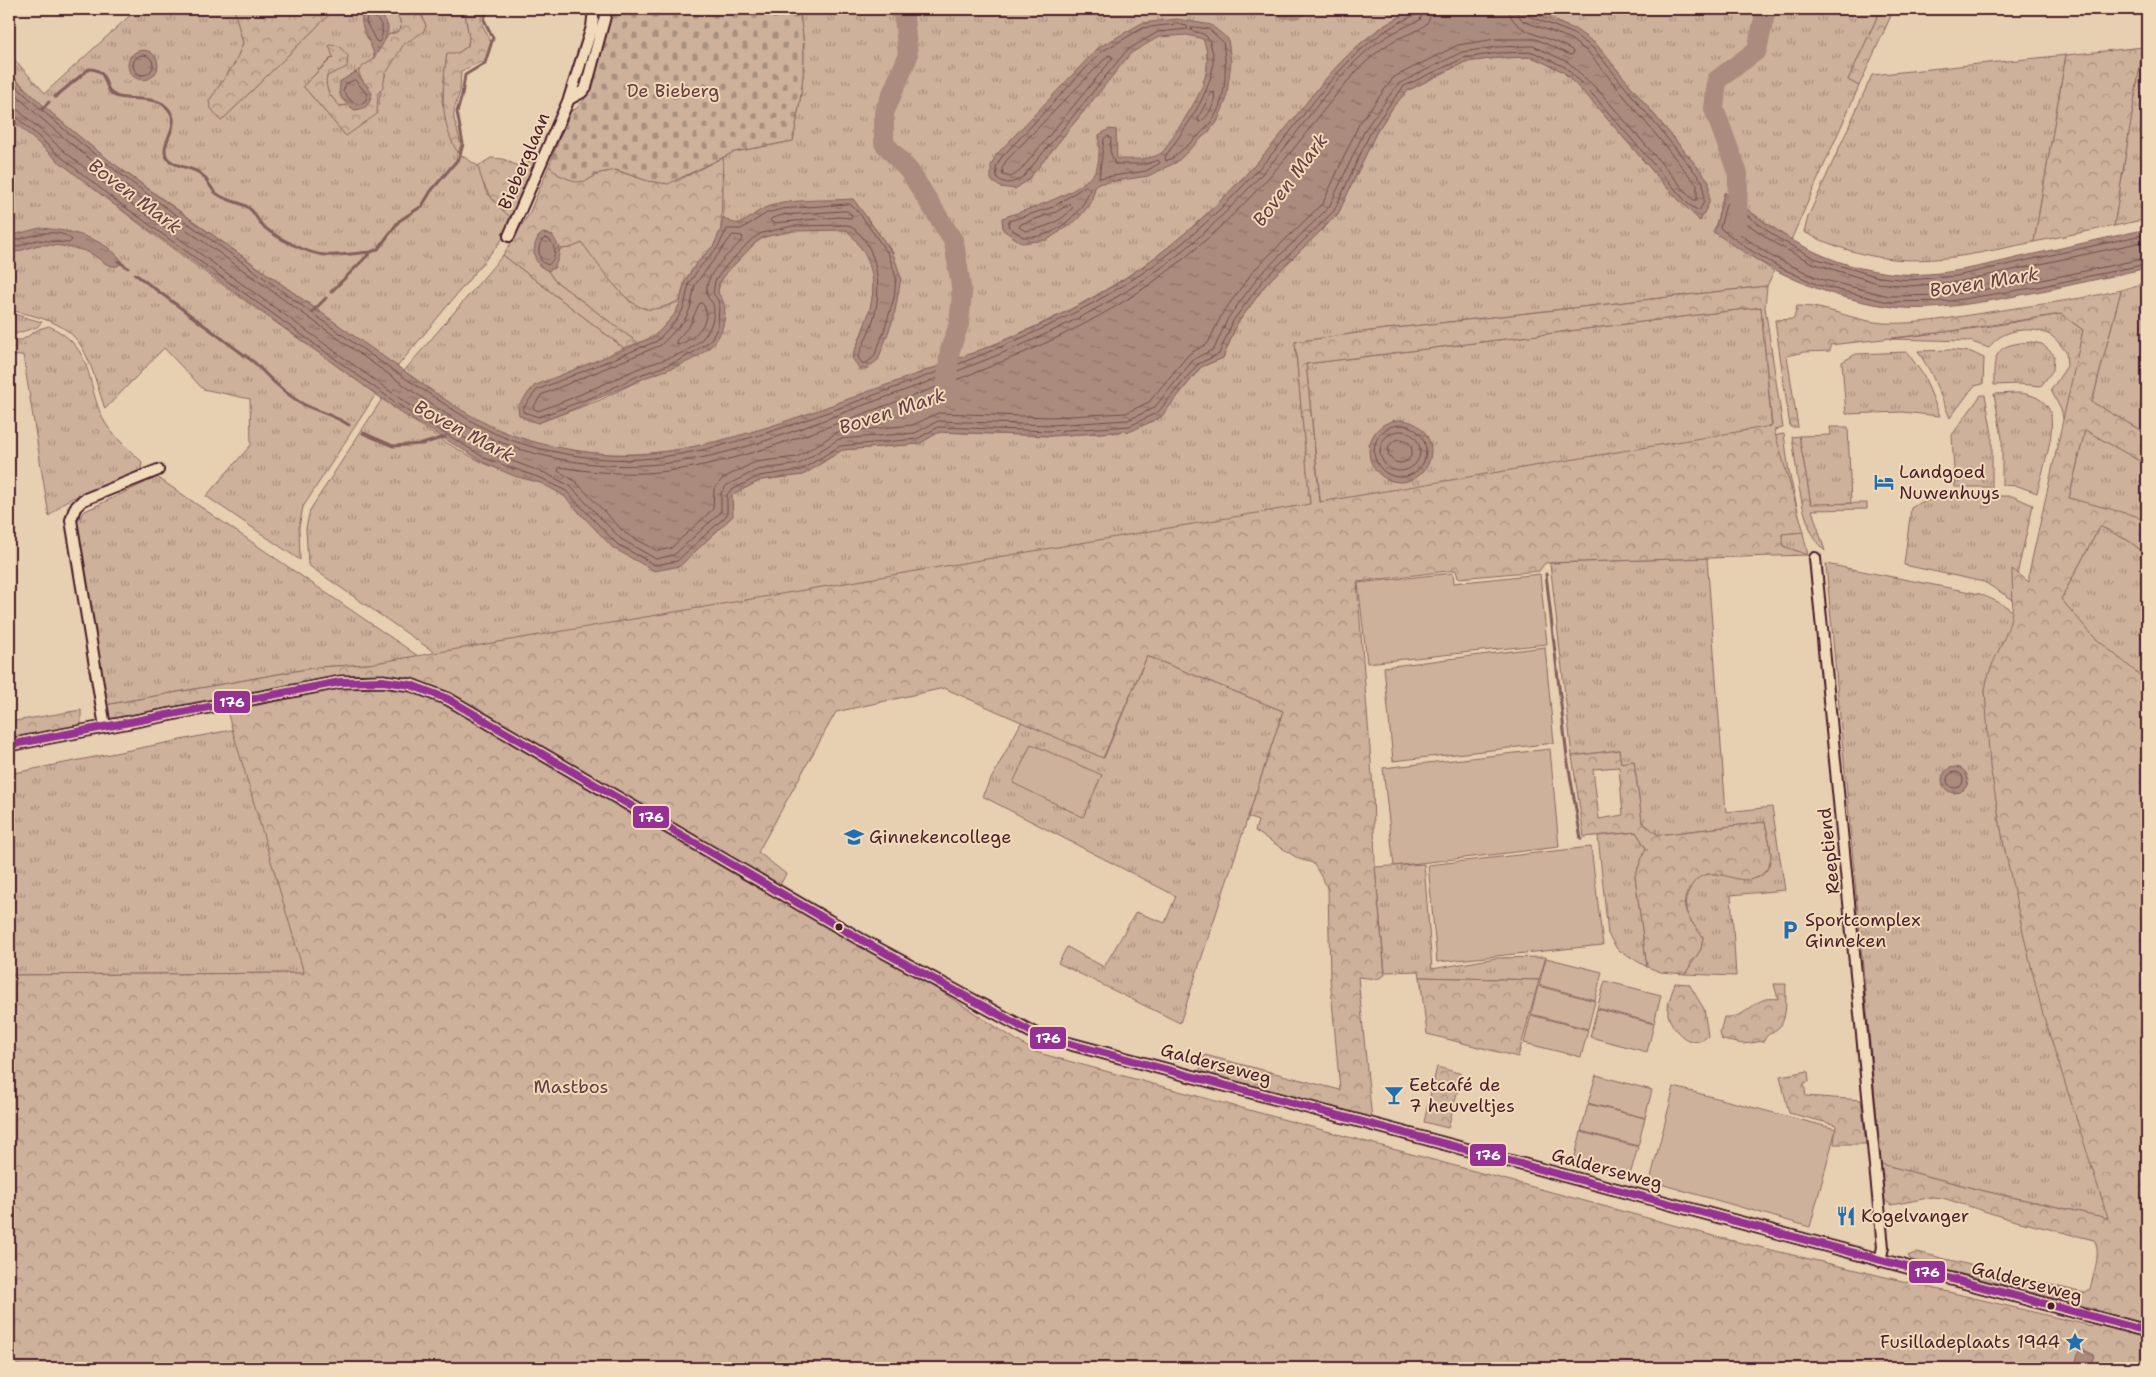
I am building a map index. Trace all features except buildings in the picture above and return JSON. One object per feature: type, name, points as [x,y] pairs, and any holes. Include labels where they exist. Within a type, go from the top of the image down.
[{"type":"street","name":"Bieberglaan","points":[[509,236],[569,99],[592,27],[594,9]]},
{"type":"street","name":"Bieberglaan","points":[[569,99],[582,92],[586,87],[608,9]]},
{"type":"street","points":[[105,727],[71,520],[75,508],[83,500],[158,470]]},
{"type":"street","name":"Reeptiend","points":[[1815,558],[1883,1247],[1880,1261]]},
{"type":"street","name":"Galderseweg","points":[[9,745],[340,682],[383,682],[411,686],[448,699],[851,935],[1037,1034],[2147,1331]]},
{"type":"green space","points":[[137,9],[234,9],[243,43],[235,63],[209,101],[221,121],[335,9],[393,9],[400,20],[401,28],[397,32],[388,35],[388,26],[382,16],[375,33],[373,59],[341,81],[341,98],[348,105],[340,106],[327,89],[327,76],[339,69],[345,68],[333,56],[303,86],[346,136],[379,104],[383,81],[399,49],[426,26],[422,15],[416,9],[466,9],[468,46],[458,53],[447,54],[442,102],[458,153],[478,166],[486,192],[513,220],[505,236],[397,367],[96,151],[49,112],[9,72],[9,54],[45,93]]},
{"type":"green space","points":[[234,9],[335,9],[221,121],[210,107],[209,101],[235,63],[243,43]]},
{"type":"green space","points":[[393,9],[416,9],[422,15],[426,26],[423,32],[404,44],[385,75],[383,88],[378,93],[377,114],[346,136],[303,86],[333,57],[329,45],[339,46],[348,56],[347,67],[327,76],[327,89],[340,106],[348,105],[355,110],[369,87],[364,83],[358,72],[363,66],[373,60],[388,35],[397,32],[401,28],[400,20]]},
{"type":"green space","points":[[466,9],[482,9],[481,22],[491,42],[487,59],[461,71],[460,91],[454,110],[454,118],[461,144],[458,153],[452,141],[445,117],[443,92],[447,53],[458,53],[468,46]]},
{"type":"green space","name":"De Bieberg","points":[[612,9],[798,9],[802,26],[804,59],[793,141],[734,152],[668,184],[648,181],[616,170],[600,173],[586,181],[576,182],[559,175],[549,166],[570,111],[576,109],[584,100],[610,21]]},
{"type":"green space","points":[[798,9],[1418,9],[1374,33],[1355,49],[1321,85],[1274,144],[1223,198],[1156,257],[1119,282],[1080,304],[998,343],[802,416],[767,428],[695,447],[659,452],[622,454],[585,452],[532,442],[495,430],[462,412],[404,371],[503,255],[624,348],[614,352],[522,418],[538,423],[600,400],[642,379],[718,293],[721,280],[729,270],[755,243],[771,235],[805,229],[847,230],[863,248],[873,278],[873,292],[867,321],[893,253],[853,199],[739,225],[731,224],[723,217],[723,157],[734,152],[793,141],[804,59],[802,26]]},
{"type":"green space","points":[[1520,9],[1881,9],[1848,80],[1859,86],[1791,240],[1724,193],[1714,232],[1774,271],[1767,286],[1378,330],[1295,342],[1311,510],[447,661],[308,565],[306,528],[310,510],[382,399],[432,434],[472,457],[495,468],[538,482],[557,491],[582,516],[732,495],[761,480],[803,475],[842,450],[919,444],[939,432],[1050,436],[1131,431],[1161,417],[1201,367],[1223,358],[1237,324],[1267,283],[1338,214],[1376,133],[1393,107],[1407,91],[1465,62],[1498,58],[1532,57],[1562,71],[1590,99],[1670,191],[1700,220],[1709,181],[1596,44],[1555,20]]},
{"type":"green space","points":[[1881,9],[1894,9],[1859,86],[1848,80]]},
{"type":"green space","points":[[2145,33],[2147,33],[2147,219],[2114,226]]},
{"type":"green space","points":[[2143,47],[2114,226],[2034,242],[2066,55]]},
{"type":"green space","points":[[2066,55],[2034,242],[1945,258],[1891,259],[1835,246],[1804,232],[1808,217],[1872,75]]},
{"type":"green space","points":[[9,117],[52,155],[143,226],[376,394],[303,507],[299,527],[300,560],[206,496],[251,445],[250,399],[203,389],[164,348],[105,409],[85,352],[77,340],[67,330],[53,322],[9,310]]},
{"type":"green space","points":[[723,157],[721,229],[714,245],[696,264],[685,280],[680,301],[655,309],[637,306],[611,281],[582,243],[570,248],[560,249],[560,246],[538,265],[548,271],[554,280],[638,343],[624,348],[503,255],[529,214],[549,166],[559,175],[586,181],[600,173],[615,170],[648,181],[677,181]]},
{"type":"green space","points":[[491,158],[503,159],[518,166],[530,158],[540,158],[513,220],[491,196],[480,175],[478,166]]},
{"type":"green space","points":[[582,243],[630,302],[661,308],[680,301],[675,315],[665,327],[638,343],[554,280],[548,271],[554,268],[560,249],[570,248]]},
{"type":"green space","points":[[2147,282],[2147,434],[2092,402],[2121,290]]},
{"type":"green space","name":"Mastbos","points":[[1767,286],[1765,307],[1783,428],[1774,430],[1804,532],[1782,534],[1783,546],[1808,555],[1545,563],[1539,571],[1458,578],[1456,570],[1357,582],[1373,788],[1375,867],[1385,975],[1377,979],[1358,977],[1372,1120],[1198,1075],[1205,1055],[1340,1090],[1330,978],[1328,888],[1313,863],[1299,859],[1255,831],[1258,821],[1248,817],[1283,711],[1147,656],[1103,758],[944,688],[836,712],[758,852],[786,874],[779,887],[1035,1052],[1721,1238],[2092,1326],[2096,1309],[1927,1265],[1910,1259],[1908,1256],[1917,1252],[2084,1293],[2090,1289],[2096,1264],[2097,1251],[2094,1240],[2012,1220],[1943,1198],[1933,1197],[1891,1205],[1884,1200],[1881,1164],[1984,1191],[2108,1218],[2042,1011],[2025,941],[2004,846],[1990,766],[1985,690],[1990,672],[2009,626],[2013,599],[2012,569],[2029,582],[2029,573],[2083,330],[2061,314],[1945,332],[1830,345],[1830,351],[1804,352],[1787,356],[1798,427],[1790,427],[1775,320],[1794,319],[1797,306],[1808,306],[1872,322],[1923,322],[2072,300],[2121,290],[2092,402],[2147,434],[2147,465],[2085,430],[2069,498],[2136,516],[2147,523],[2147,555],[2129,541],[2100,526],[2061,599],[2094,637],[2141,676],[2147,669],[2147,1368],[9,1368],[9,975],[304,973],[223,698],[108,719],[105,705],[318,667],[369,664],[1310,504],[1295,342],[1378,330]],"holes":[[[1761,307],[1772,426],[1320,502],[1306,364]]]},
{"type":"green space","points":[[1761,307],[1772,430],[1321,508],[1306,364]]},
{"type":"green space","points":[[9,313],[42,322],[37,327],[9,336]]},
{"type":"green space","points":[[2061,314],[2083,330],[2064,425],[2062,412],[2051,390],[2067,366],[2066,352],[2053,337],[2045,333],[2018,330],[2001,336],[1989,348],[1969,341],[1890,339],[1992,326]]},
{"type":"green space","points":[[49,326],[64,335],[82,355],[97,405],[106,425],[142,462],[141,470],[66,501],[49,516],[23,355],[9,357],[9,340],[22,340],[39,329]]},
{"type":"green space","points":[[2032,342],[2042,344],[2054,355],[2053,370],[2041,386],[2019,384],[1994,385],[1996,357],[2000,352],[2011,345]]},
{"type":"green space","points":[[1952,350],[1971,352],[1984,358],[1983,384],[1974,386],[1950,418],[1931,373],[1918,351]]},
{"type":"green space","points":[[1907,352],[1924,376],[1940,416],[1902,412],[1846,414],[1842,362],[1856,354]]},
{"type":"green space","points":[[2019,393],[2038,398],[2048,407],[2050,412],[2050,441],[2037,493],[2018,486],[2002,485],[2002,438],[1994,394]]},
{"type":"green space","points":[[1981,395],[1985,395],[1992,434],[1992,487],[1955,487],[1952,435]]},
{"type":"green space","points":[[1830,427],[1848,427],[1851,503],[1811,505],[1799,436],[1831,435]]},
{"type":"green space","points":[[2085,430],[2147,465],[2147,523],[2069,498]]},
{"type":"green space","points":[[1784,434],[1789,472],[1808,555],[1783,546],[1773,436]]},
{"type":"green space","points":[[1799,436],[1811,504],[1867,503],[1867,509],[1812,510],[1825,551],[1810,529],[1801,498],[1792,437]]},
{"type":"green space","points":[[157,477],[437,669],[423,673],[393,665],[369,664],[318,667],[105,705],[76,537],[77,522],[83,512]]},
{"type":"green space","points":[[1962,496],[2012,496],[2033,505],[2018,570],[2020,604],[1984,582],[1904,565],[1911,508],[1929,500]]},
{"type":"green space","points":[[1311,517],[1319,588],[828,683],[710,700],[697,725],[673,746],[618,785],[480,703],[474,694],[437,669],[480,667]]},
{"type":"green space","points":[[2100,526],[2129,541],[2147,555],[2147,678],[2144,683],[2097,641],[2061,599]]},
{"type":"green space","points":[[1707,558],[1726,812],[1772,807],[1785,890],[1731,895],[1736,976],[1685,974],[1701,949],[1703,937],[1688,915],[1686,908],[1687,894],[1697,877],[1707,874],[1748,879],[1762,876],[1767,870],[1771,857],[1765,822],[1658,835],[1642,822],[1634,761],[1621,763],[1619,750],[1572,756],[1550,563]]},
{"type":"green space","points":[[1826,564],[1980,594],[2008,608],[2020,621],[1991,669],[1985,690],[1998,809],[2004,846],[2022,917],[2116,1220],[1984,1191],[1881,1164]]},
{"type":"green space","points":[[1453,573],[1454,583],[1540,574],[1547,644],[1367,663],[1358,583]]},
{"type":"green space","points":[[1545,647],[1554,743],[1393,761],[1384,667]]},
{"type":"green space","points":[[1147,656],[1283,711],[1180,1023],[1058,963],[1067,947],[1104,967],[1136,912],[1165,923],[1176,896],[982,796],[1022,721],[1104,758]]},
{"type":"green space","points":[[81,710],[81,725],[9,738],[9,722]]},
{"type":"green space","points":[[241,728],[304,973],[9,975],[9,774]]},
{"type":"green space","points":[[1031,744],[1102,775],[1083,817],[1013,783]]},
{"type":"green space","points":[[1550,749],[1559,847],[1394,866],[1383,768]]},
{"type":"green space","points":[[1619,750],[1621,763],[1634,761],[1642,822],[1658,835],[1765,822],[1771,853],[1766,870],[1756,878],[1746,880],[1716,874],[1706,875],[1696,880],[1687,893],[1685,899],[1686,911],[1691,922],[1703,937],[1701,949],[1685,974],[1661,972],[1647,967],[1635,876],[1646,848],[1636,832],[1584,837],[1572,756]],"holes":[[[1619,767],[1623,815],[1599,819],[1593,769]]]},
{"type":"green space","points":[[1636,832],[1646,848],[1635,876],[1647,967],[1617,949],[1608,934],[1598,836]]},
{"type":"green space","points":[[1591,847],[1603,945],[1437,962],[1428,865]]},
{"type":"green space","points":[[1424,864],[1432,969],[1496,958],[1546,957],[1539,980],[1420,977],[1419,971],[1385,972],[1375,867]]},
{"type":"green space","points":[[1546,958],[1602,972],[1595,1000],[1539,985]]},
{"type":"green space","points":[[1420,977],[1539,980],[1518,1057],[1427,1034]]},
{"type":"green space","points":[[1605,981],[1661,995],[1654,1023],[1597,1008]]},
{"type":"green space","points":[[1675,983],[1689,984],[1704,1009],[1708,1036],[1702,1040],[1691,1041],[1680,1035],[1669,1018],[1668,1005]]},
{"type":"green space","points":[[1774,984],[1786,984],[1785,1016],[1781,1025],[1767,1036],[1764,1041],[1743,1044],[1722,1040],[1720,1033],[1724,1017],[1733,1017],[1740,1014],[1762,1000],[1778,999]]},
{"type":"green space","points":[[1538,986],[1595,1001],[1588,1029],[1531,1014]]},
{"type":"green space","points":[[1597,1009],[1654,1024],[1647,1052],[1590,1037]]},
{"type":"green space","points":[[1531,1015],[1588,1030],[1581,1057],[1524,1043]]},
{"type":"green space","points":[[1437,1067],[1462,1074],[1448,1128],[1424,1122]]},
{"type":"green space","points":[[1808,1071],[1809,1082],[1804,1083],[1806,1096],[1861,1100],[1866,1144],[1834,1144],[1836,1125],[1789,1113],[1780,1076]]},
{"type":"green space","points":[[1596,1075],[1652,1090],[1645,1118],[1588,1103]]},
{"type":"green space","points":[[1674,1087],[1836,1129],[1810,1227],[1650,1181]]},
{"type":"green space","points":[[1588,1104],[1645,1118],[1638,1146],[1581,1131]]},
{"type":"green space","points":[[1581,1132],[1638,1147],[1630,1175],[1574,1160]]},
{"type":"water","name":"Boven Mark","points":[[1418,9],[1520,9],[1575,29],[1596,44],[1709,181],[1709,203],[1700,221],[1670,191],[1590,99],[1562,71],[1532,57],[1498,58],[1465,62],[1407,91],[1393,107],[1376,133],[1338,214],[1267,283],[1237,324],[1223,358],[1201,367],[1161,417],[1131,431],[1050,436],[939,432],[919,444],[842,450],[803,475],[761,480],[732,495],[733,516],[680,566],[655,571],[613,548],[563,495],[541,483],[514,476],[485,463],[403,414],[108,200],[57,160],[9,117],[9,72],[66,125],[126,173],[452,404],[488,425],[529,440],[577,451],[628,455],[681,449],[709,443],[790,420],[1020,334],[1091,299],[1126,278],[1189,230],[1247,174],[1337,66],[1354,49],[1373,33],[1394,20]]},
{"type":"water","points":[[369,10],[383,18],[387,30],[383,43],[374,56],[362,23],[363,12]]},
{"type":"water","points":[[1177,19],[1211,25],[1228,39],[1231,62],[1226,101],[1216,124],[1177,162],[1148,176],[1096,184],[1091,203],[1077,220],[1047,240],[1022,243],[1003,230],[1002,218],[1055,199],[1082,184],[1092,176],[1098,163],[1099,135],[1109,129],[1116,130],[1117,159],[1150,158],[1164,150],[1202,88],[1207,64],[1207,52],[1203,39],[1187,35],[1159,37],[1131,53],[1028,180],[1015,189],[1000,187],[991,180],[991,166],[996,155],[1098,48],[1142,23]]},
{"type":"water","points":[[143,50],[154,54],[158,65],[154,76],[143,80],[132,76],[128,65],[132,54]]},
{"type":"water","points":[[356,72],[372,93],[367,105],[355,110],[344,101],[339,90],[341,81]]},
{"type":"water","name":"Boven Mark","points":[[1725,192],[1760,219],[1798,243],[1838,261],[1882,272],[1918,274],[1954,271],[2147,229],[2147,268],[2048,290],[1975,303],[1924,308],[1898,308],[1862,302],[1838,296],[1795,280],[1754,258],[1714,232]]},
{"type":"water","points":[[853,199],[893,253],[901,278],[894,317],[878,360],[866,369],[860,369],[852,358],[866,323],[873,292],[868,262],[860,247],[847,230],[793,231],[764,237],[755,243],[719,283],[718,293],[722,298],[725,312],[723,326],[716,340],[704,352],[678,366],[538,423],[519,415],[518,406],[534,386],[654,337],[674,315],[679,305],[685,281],[696,264],[714,245],[721,229],[723,217],[736,223],[741,223],[760,210],[777,204],[799,201]]},
{"type":"water","points":[[40,228],[85,236],[106,246],[122,261],[118,266],[113,266],[85,251],[50,245],[39,245],[9,254],[9,236]]},
{"type":"water","points":[[543,233],[552,235],[559,251],[554,268],[548,271],[536,261],[534,252],[538,237]]},
{"type":"water","points":[[1394,420],[1406,420],[1422,429],[1429,439],[1431,451],[1429,463],[1422,473],[1406,482],[1394,482],[1383,477],[1374,468],[1369,457],[1369,445],[1374,434],[1383,425]]},
{"type":"water","points":[[1955,767],[1964,771],[1968,780],[1964,789],[1955,793],[1946,789],[1942,780],[1946,771]]},
{"type":"water","points":[[2080,1348],[2094,1355],[2090,1368],[2074,1368]]},
{"type":"waterway","points":[[331,292],[371,252],[378,249],[399,221],[422,206],[431,191],[459,158],[463,144],[457,112],[465,75],[485,63],[493,38],[484,20],[487,9]]},
{"type":"waterway","name":"Boven Mark","points":[[900,9],[904,17],[908,56],[884,113],[884,143],[910,172],[954,242],[962,293],[959,324],[950,350],[946,388]]},
{"type":"waterway","points":[[1285,9],[1296,9]]},
{"type":"waterway","points":[[1737,225],[1738,174],[1714,109],[1717,80],[1757,50],[1766,9]]},
{"type":"waterway","points":[[55,97],[89,69],[96,70],[104,77],[113,95],[125,98],[147,99],[167,107],[173,119],[173,125],[165,148],[165,154],[168,159],[198,172],[216,193],[246,206],[262,225],[270,231],[293,245],[318,254],[336,255],[371,252]]},
{"type":"waterway","points":[[42,109],[49,102]]},
{"type":"waterway","points":[[118,261],[128,268]]},
{"type":"waterway","points":[[135,274],[255,363],[290,395],[303,404],[349,425]]},
{"type":"waterway","points":[[312,312],[326,298]]},
{"type":"waterway","name":"Boven Mark","points":[[363,433],[393,446],[422,444],[445,437]]},
{"type":"waterway","points":[[1546,574],[1567,757],[1581,839]]},
{"type":"transit line","name":"176","points":[[9,745],[340,682],[383,681],[411,685],[448,699],[858,938],[1037,1035],[2147,1331]]},
{"type":"place","name":"Landgoed Nuwenhuys","points":[[1884,482]]},
{"type":"place","name":"Ginnekencollege","points":[[854,837]]},
{"type":"place","name":"Sportcomplex Ginneken","points":[[1790,930]]},
{"type":"place","name":"Eetcafé de 7 heuveltjes","points":[[1394,1095]]},
{"type":"place","name":"Kogelvanger","points":[[1846,1216]]},
{"type":"place","name":"Fusilladeplaats 1944","points":[[2075,1342]]}]
